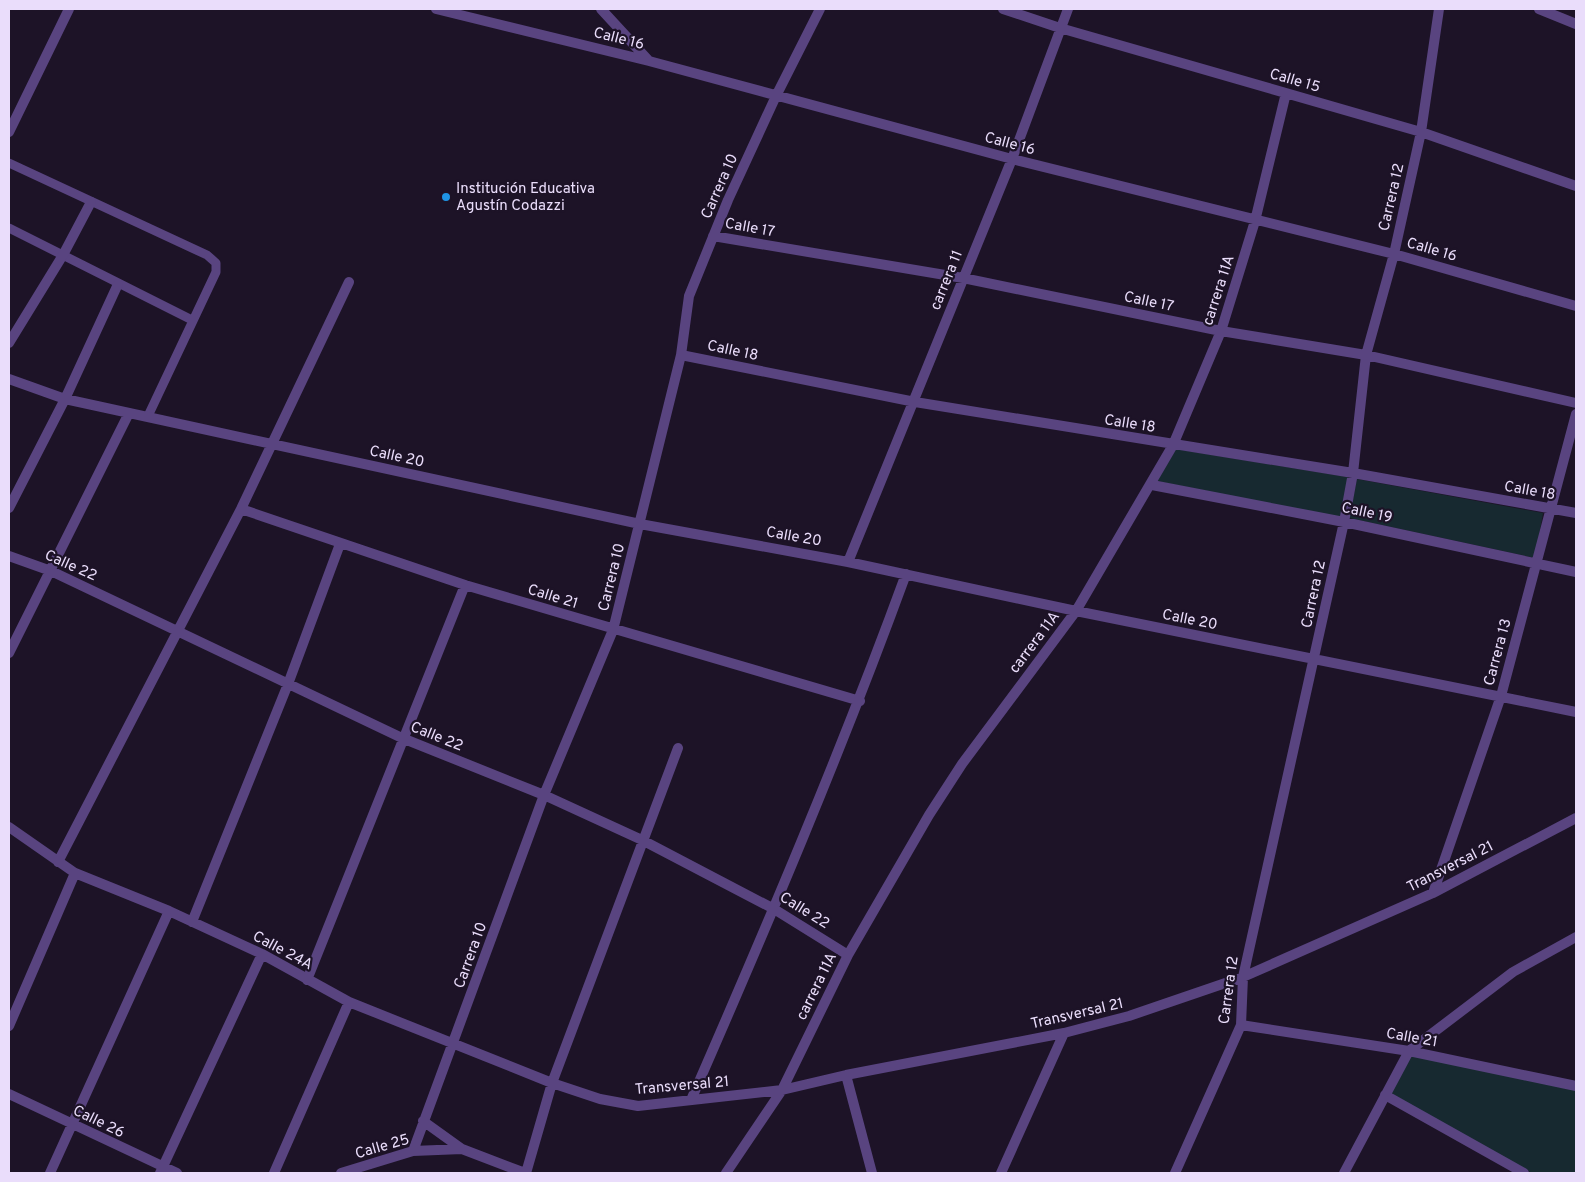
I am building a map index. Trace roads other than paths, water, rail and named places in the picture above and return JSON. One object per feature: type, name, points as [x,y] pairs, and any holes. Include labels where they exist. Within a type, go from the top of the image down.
[{"type":"street","points":[[9,132],[69,9]]},
{"type":"street","name":"Calle 16","points":[[436,9],[649,61],[1012,159],[1394,254],[1576,306]]},
{"type":"street","points":[[601,9],[649,61]]},
{"type":"street","name":"Carrera 10","points":[[413,1151],[422,1121],[454,1043],[544,795],[613,630],[681,355],[689,296],[713,236],[776,96],[820,9]]},
{"type":"street","name":"Calle 15","points":[[1003,9],[1060,28],[1421,132],[1576,186]]},
{"type":"street","name":"carrera 11","points":[[848,562],[1012,159],[1068,9]]},
{"type":"street","name":"Carrera 12","points":[[1175,1173],[1241,1025],[1243,977],[1344,522],[1353,473],[1366,355],[1394,254],[1421,132],[1439,9]]},
{"type":"street","points":[[1539,9],[1576,24]]},
{"type":"street","name":"carrera 11A","points":[[726,1173],[782,1090],[848,955],[929,814],[957,771],[1076,611],[1152,485],[1173,445],[1221,331],[1256,221],[1286,93]]},
{"type":"street","points":[[9,343],[63,255],[91,202]]},
{"type":"street","name":"Calle 17","points":[[713,236],[963,278],[1221,331],[1366,355],[1576,403]]},
{"type":"street","points":[[58,862],[241,509],[349,282]]},
{"type":"street","points":[[9,508],[65,399],[118,284]]},
{"type":"street","name":"Calle 18","points":[[681,355],[914,402],[1353,473],[1576,513]]},
{"type":"street","name":"Calle 20","points":[[9,379],[65,399],[640,524],[848,562],[1076,611],[1576,712]]},
{"type":"street","points":[[9,653],[129,413]]},
{"type":"street","name":"Carrera 13","points":[[1433,893],[1501,696],[1576,414]]},
{"type":"street","name":"Calle 19","points":[[1152,485],[1344,522],[1576,572]]},
{"type":"street","name":"Calle 21","points":[[241,509],[465,585],[860,701]]},
{"type":"street","points":[[192,922],[288,684],[340,544]]},
{"type":"street","name":"Calle 22","points":[[9,556],[51,571],[402,738],[544,795],[642,840],[774,909],[848,955]]},
{"type":"street","points":[[691,1100],[774,909],[860,701],[906,574]]},
{"type":"street","points":[[307,980],[402,738],[465,585]]},
{"type":"street","points":[[526,1173],[552,1083],[678,748]]},
{"type":"street","name":"Transversal 21","points":[[552,1083],[600,1099],[638,1106],[782,1090],[846,1075],[1064,1033],[1138,1013],[1243,977],[1433,893],[1576,818]]},
{"type":"street","name":"Calle 24A","points":[[9,827],[75,873],[169,910],[262,954],[349,1002],[552,1083]]},
{"type":"street","points":[[9,1026],[75,873]]},
{"type":"street","points":[[50,1173],[169,910]]},
{"type":"street","points":[[1344,1173],[1409,1052],[1513,972],[1576,937]]},
{"type":"street","points":[[161,1171],[262,954]]},
{"type":"street","points":[[274,1173],[349,1002]]},
{"type":"street","name":"Calle 21","points":[[1241,1025],[1409,1052],[1576,1086]]},
{"type":"street","points":[[1001,1173],[1064,1033]]},
{"type":"street","points":[[846,1075],[873,1173]]},
{"type":"street","name":"Calle 26","points":[[9,1094],[161,1171],[177,1173]]},
{"type":"street","points":[[1385,1094],[1524,1173]]},
{"type":"street","name":"Calle 25","points":[[422,1121],[462,1149],[526,1173]]},
{"type":"street","name":"Calle 25","points":[[341,1173],[413,1151],[462,1149]]},
{"type":"lane","points":[[9,162],[207,255],[216,263],[216,272],[148,416]]},
{"type":"lane","points":[[9,228],[192,320]]},
{"type":"place","name":"Institución Educativa Agustín Codazzi","points":[[446,197]]}]
